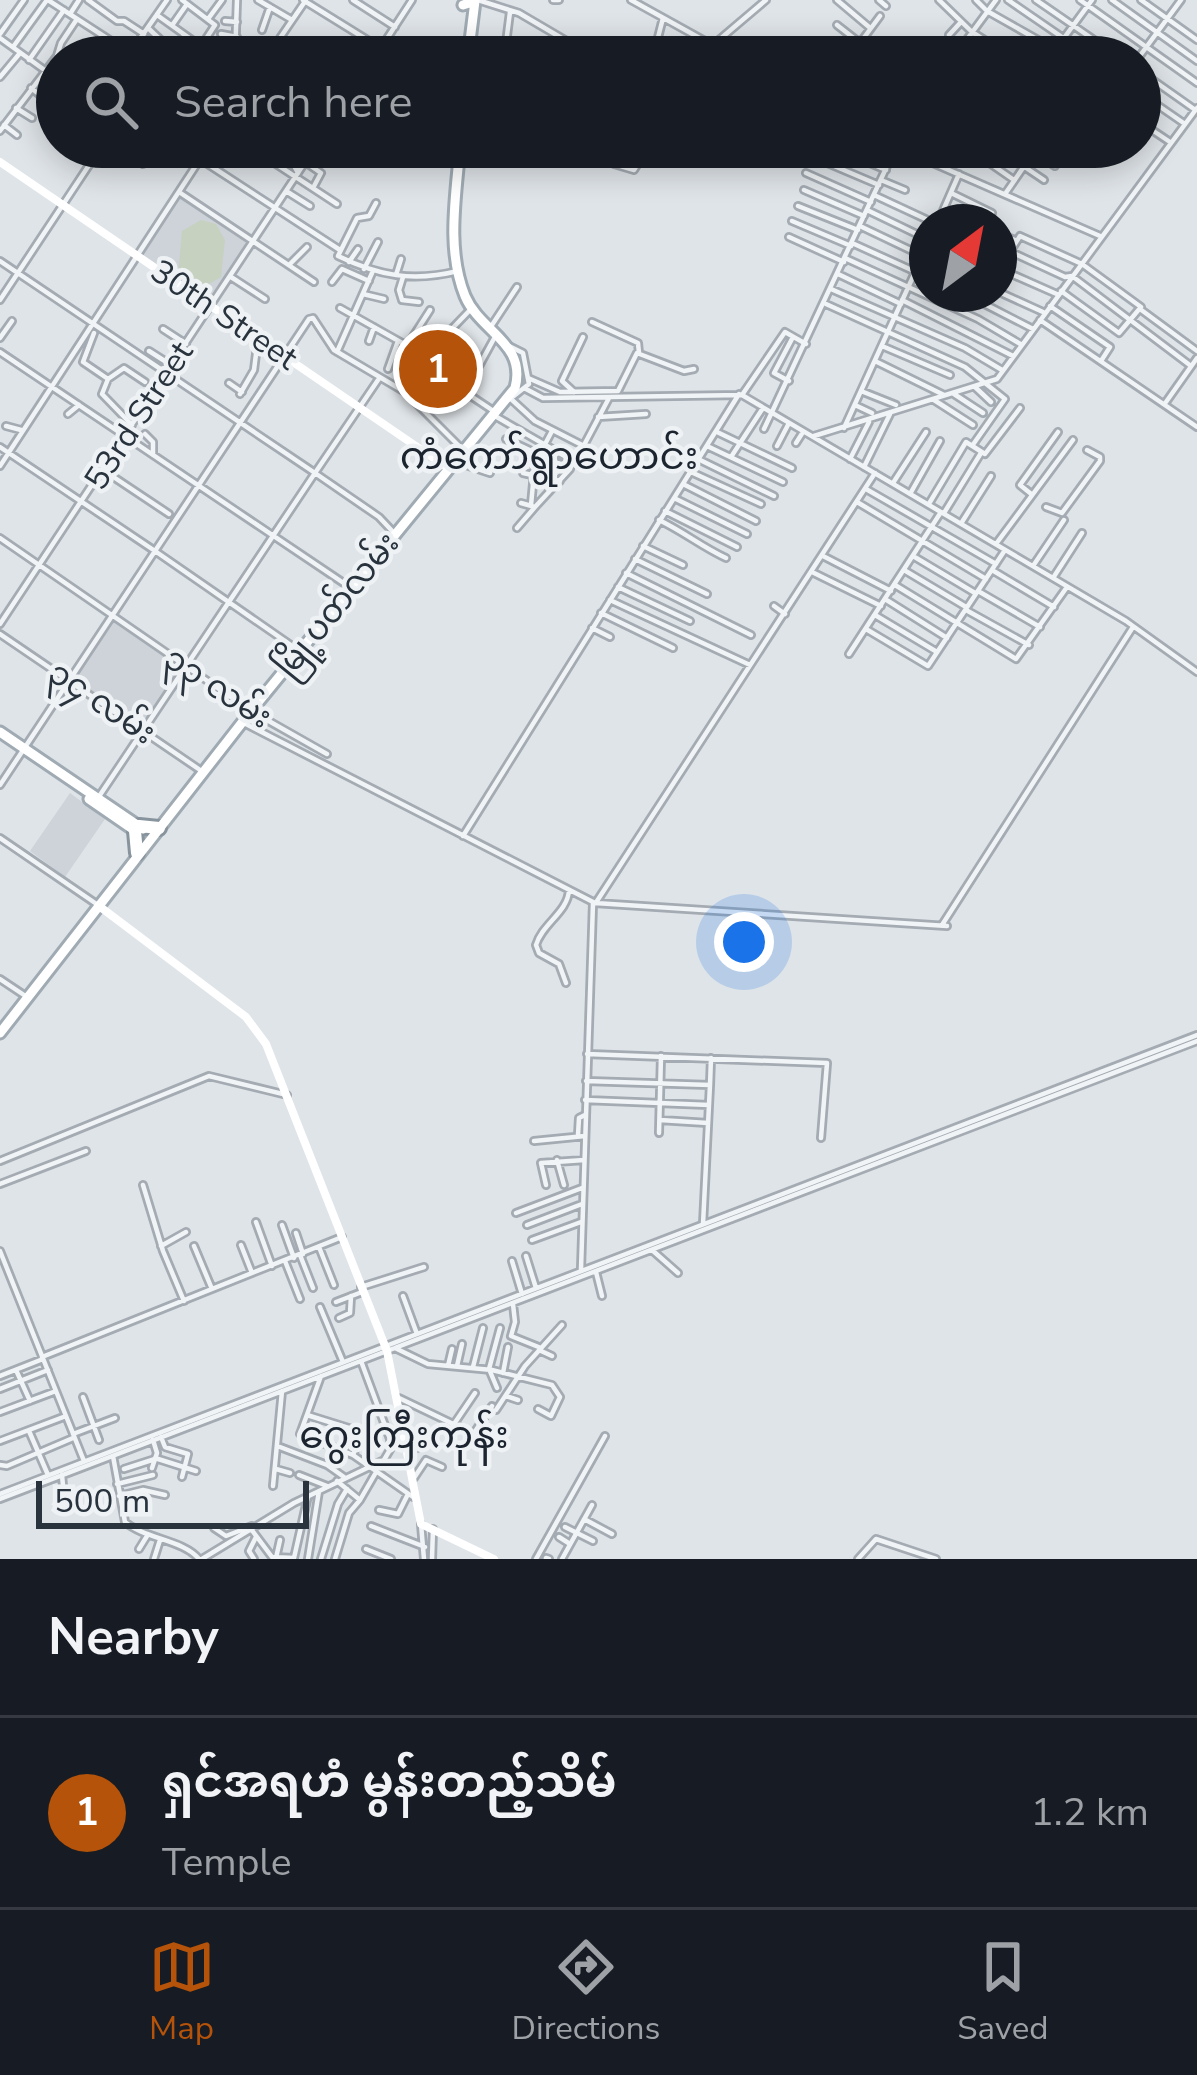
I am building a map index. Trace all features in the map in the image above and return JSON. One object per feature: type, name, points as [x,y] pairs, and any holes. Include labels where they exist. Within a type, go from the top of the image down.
[{"type":"highway","points":[[137,828],[149,840]]},
{"type":"highway","points":[[137,828],[149,840]]},
{"type":"main road","points":[[459,2],[476,0],[470,36]]},
{"type":"main road","points":[[459,2],[472,15]]},
{"type":"main road","points":[[459,168],[452,272],[471,309],[517,358],[518,376],[508,401]]},
{"type":"main road","name":"မြို့ပတ်လမ်း","points":[[0,1033],[299,650],[508,401]]},
{"type":"main road","points":[[0,735],[137,828]]},
{"type":"main road","points":[[22,750],[110,809]]},
{"type":"street","points":[[0,77],[24,0]]},
{"type":"street","points":[[0,50],[48,0],[102,36]]},
{"type":"street","points":[[48,36],[79,0]]},
{"type":"street","points":[[143,36],[165,4],[152,0]]},
{"type":"street","points":[[208,19],[222,0]]},
{"type":"street","points":[[237,0],[237,36]]},
{"type":"street","points":[[258,0],[292,20]]},
{"type":"street","points":[[281,36],[305,0],[362,36]]},
{"type":"street","points":[[352,0],[395,27]]},
{"type":"street","points":[[389,36],[410,3],[399,0]]},
{"type":"street","points":[[476,0],[510,10],[557,36]]},
{"type":"street","points":[[631,0],[696,36]]},
{"type":"street","points":[[724,36],[766,0]]},
{"type":"street","points":[[837,0],[870,28]]},
{"type":"street","points":[[879,0],[886,6]]},
{"type":"street","points":[[939,0],[978,36]]},
{"type":"street","points":[[976,0],[1032,36]]},
{"type":"street","points":[[969,36],[996,0]]},
{"type":"street","points":[[1008,0],[1061,36]]},
{"type":"street","points":[[1036,0],[1088,36]]},
{"type":"street","points":[[1080,0],[1134,36]]},
{"type":"street","points":[[1112,0],[1197,61]]},
{"type":"street","points":[[1141,0],[1197,40]]},
{"type":"street","points":[[93,1],[150,36]]},
{"type":"street","points":[[1155,36],[1177,1]]},
{"type":"street","points":[[172,26],[184,2],[215,25],[208,36]]},
{"type":"street","points":[[1066,36],[1090,3]]},
{"type":"street","points":[[262,30],[270,7]]},
{"type":"street","points":[[507,36],[510,10]]},
{"type":"street","points":[[157,15],[188,36]]},
{"type":"street","points":[[865,36],[880,16]]},
{"type":"street","points":[[658,36],[663,18]]},
{"type":"street","points":[[67,36],[77,19]]},
{"type":"street","points":[[225,19],[237,20]]},
{"type":"street","points":[[949,35],[961,22]]},
{"type":"street","points":[[185,34],[192,25]]},
{"type":"street","points":[[837,25],[850,36]]},
{"type":"street","points":[[221,34],[232,36]]},
{"type":"street","points":[[8,43],[36,65]]},
{"type":"street","points":[[29,60],[36,51]]},
{"type":"street","points":[[1161,56],[1197,83]]},
{"type":"street","points":[[17,135],[2,128],[36,82]]},
{"type":"street","points":[[1161,85],[1196,109],[1161,158]]},
{"type":"street","points":[[31,88],[36,92]]},
{"type":"street","points":[[1161,107],[1186,124]]},
{"type":"street","points":[[16,108],[32,118]]},
{"type":"street","points":[[1161,136],[1172,143]]},
{"type":"street","name":"30th Street","points":[[0,162],[358,407],[451,465]]},
{"type":"street","points":[[0,299],[87,168]]},
{"type":"street","points":[[0,466],[194,168]]},
{"type":"street","points":[[214,168],[340,250]]},
{"type":"street","points":[[285,168],[337,204]]},
{"type":"street","points":[[294,168],[297,175]]},
{"type":"street","name":"53rd Street","points":[[0,623],[302,168]]},
{"type":"street","points":[[313,168],[321,173],[313,188]]},
{"type":"street","points":[[842,168],[904,190]]},
{"type":"street","points":[[764,429],[886,170],[881,168]]},
{"type":"street","points":[[945,168],[1102,237]]},
{"type":"street","points":[[999,168],[1014,180]]},
{"type":"street","points":[[1005,194],[1023,168]]},
{"type":"street","points":[[1027,168],[1044,180]]},
{"type":"street","points":[[812,436],[997,379],[1153,168]]},
{"type":"street","points":[[806,173],[909,212]]},
{"type":"street","points":[[946,204],[959,174]]},
{"type":"street","points":[[804,190],[909,234]]},
{"type":"street","points":[[286,191],[310,206]]},
{"type":"street","points":[[178,192],[314,282]]},
{"type":"street","points":[[951,193],[974,204]]},
{"type":"street","points":[[376,203],[369,215],[357,218],[337,255],[372,273],[423,279],[452,272]]},
{"type":"street","points":[[797,206],[909,250]]},
{"type":"street","points":[[792,221],[909,269]]},
{"type":"street","points":[[789,237],[908,287],[1022,345]]},
{"type":"street","points":[[1017,238],[1082,264],[1197,355],[1164,404]]},
{"type":"street","points":[[364,269],[378,242]]},
{"type":"street","points":[[290,265],[307,247]]},
{"type":"street","points":[[349,262],[358,248]]},
{"type":"street","points":[[1017,257],[1072,277],[1192,366]]},
{"type":"street","points":[[400,259],[401,310]]},
{"type":"street","points":[[0,261],[169,369],[395,533]]},
{"type":"street","points":[[332,282],[343,269],[369,281]]},
{"type":"street","points":[[337,352],[372,273]]},
{"type":"street","points":[[838,274],[1013,356]]},
{"type":"street","points":[[1017,276],[1060,293],[1119,333],[1140,309]]},
{"type":"street","points":[[230,277],[265,299]]},
{"type":"street","points":[[479,366],[517,287]]},
{"type":"street","points":[[844,428],[908,287]]},
{"type":"street","points":[[831,289],[965,348],[1002,370]]},
{"type":"street","points":[[363,294],[384,298]]},
{"type":"street","points":[[1017,298],[1048,309],[1110,347],[1101,361]]},
{"type":"street","points":[[402,300],[419,302]]},
{"type":"street","points":[[824,303],[965,367],[1006,401],[972,446]]},
{"type":"street","points":[[340,308],[407,346],[422,360],[471,309]]},
{"type":"street","points":[[407,346],[430,310]]},
{"type":"street","points":[[1000,312],[1033,329]]},
{"type":"street","points":[[0,785],[310,318],[337,352],[415,400],[463,450]]},
{"type":"street","points":[[1040,320],[1197,427]]},
{"type":"street","points":[[0,338],[11,321]]},
{"type":"street","points":[[528,378],[560,392],[618,391],[638,353],[638,343],[592,322]]},
{"type":"street","points":[[369,341],[374,327]]},
{"type":"street","points":[[163,329],[186,344]]},
{"type":"street","points":[[94,333],[83,362],[108,379]]},
{"type":"street","points":[[463,836],[740,394],[784,333],[806,344]]},
{"type":"street","points":[[574,392],[562,382],[583,337]]},
{"type":"street","points":[[789,381],[774,373],[793,337]]},
{"type":"street","points":[[229,383],[241,393],[254,370],[258,338]]},
{"type":"street","points":[[413,338],[430,352]]},
{"type":"street","points":[[388,369],[398,341]]},
{"type":"street","points":[[509,346],[523,352],[528,378],[526,388],[508,401],[582,445]]},
{"type":"street","points":[[882,346],[950,375]]},
{"type":"street","points":[[149,351],[169,369]]},
{"type":"street","points":[[0,352],[351,588]]},
{"type":"street","points":[[638,353],[684,371],[694,368]]},
{"type":"street","points":[[875,361],[945,396]]},
{"type":"street","points":[[414,365],[453,393],[468,394],[572,465]]},
{"type":"street","points":[[132,425],[102,394],[108,379],[124,368],[145,382]]},
{"type":"street","points":[[98,798],[380,378]]},
{"type":"street","points":[[700,394],[703,385]]},
{"type":"street","points":[[975,387],[992,401]]},
{"type":"street","points":[[526,388],[543,398],[740,394],[1067,586],[1197,672]]},
{"type":"street","points":[[861,391],[896,405]]},
{"type":"street","points":[[954,394],[983,413]]},
{"type":"street","points":[[517,528],[572,465],[609,398]]},
{"type":"street","points":[[934,400],[973,425]]},
{"type":"street","points":[[68,414],[79,405]]},
{"type":"street","points":[[855,405],[870,416]]},
{"type":"street","points":[[731,458],[763,408]]},
{"type":"street","points":[[928,504],[966,442],[986,454],[1020,408]]},
{"type":"street","points":[[864,467],[890,413]]},
{"type":"street","points":[[598,417],[646,414]]},
{"type":"street","points":[[850,459],[870,416]]},
{"type":"street","points":[[777,446],[789,423]]},
{"type":"street","points":[[6,427],[21,430]]},
{"type":"street","points":[[533,506],[538,455],[552,430]]},
{"type":"street","points":[[717,431],[792,469]]},
{"type":"street","points":[[796,443],[803,432]]},
{"type":"street","points":[[893,483],[926,432]]},
{"type":"street","points":[[1032,494],[1021,485],[1058,432]]},
{"type":"street","points":[[145,434],[153,442],[153,455]]},
{"type":"street","points":[[506,439],[572,465]]},
{"type":"street","points":[[996,544],[1073,440]]},
{"type":"street","points":[[910,494],[940,441]]},
{"type":"street","points":[[707,446],[783,482]]},
{"type":"street","points":[[0,447],[299,650]]},
{"type":"street","points":[[1046,507],[1062,513],[1100,461],[1087,450]]},
{"type":"street","points":[[849,654],[981,453]]},
{"type":"street","points":[[698,459],[774,496]]},
{"type":"street","points":[[451,465],[490,473]]},
{"type":"street","points":[[103,470],[169,514]]},
{"type":"street","points":[[523,472],[560,481]]},
{"type":"street","points":[[691,472],[761,505]]},
{"type":"street","points":[[581,1269],[581,1137],[595,903],[875,473]]},
{"type":"street","points":[[961,524],[991,476]]},
{"type":"street","points":[[683,484],[757,520]]},
{"type":"street","points":[[866,489],[1054,607]]},
{"type":"street","points":[[674,498],[747,534]]},
{"type":"street","points":[[857,502],[986,579]]},
{"type":"street","points":[[520,503],[533,506]]},
{"type":"street","points":[[665,511],[737,548]]},
{"type":"street","points":[[659,520],[726,558]]},
{"type":"street","points":[[1033,566],[1064,520]]},
{"type":"street","points":[[1053,578],[1082,533]]},
{"type":"street","name":"၃၃ လမ်း","points":[[0,538],[184,667],[327,754]]},
{"type":"street","points":[[643,546],[683,565]]},
{"type":"street","points":[[866,628],[928,666],[1005,550]]},
{"type":"street","points":[[823,556],[893,588],[1016,659],[1067,586]]},
{"type":"street","points":[[913,556],[1040,627]]},
{"type":"street","points":[[635,559],[707,594]]},
{"type":"street","points":[[904,570],[1029,645]]},
{"type":"street","points":[[812,572],[947,638]]},
{"type":"street","points":[[626,573],[751,635]]},
{"type":"street","points":[[618,586],[690,621]]},
{"type":"street","points":[[610,600],[750,665]]},
{"type":"street","points":[[774,606],[785,614]]},
{"type":"street","points":[[601,614],[674,648]]},
{"type":"street","points":[[875,615],[938,652]]},
{"type":"street","points":[[242,722],[595,903],[944,926],[1133,627]]},
{"type":"street","points":[[592,628],[610,637]]},
{"type":"street","name":"၃၄ လမ်း","points":[[0,634],[203,772]]},
{"type":"street","points":[[0,838],[98,905],[254,1025],[274,1059],[388,1348],[428,1559]]},
{"type":"street","points":[[566,983],[559,964],[539,953],[536,944],[568,899],[569,890]]},
{"type":"street","points":[[0,979],[27,997]]},
{"type":"street","points":[[114,1453],[497,1306],[581,1269],[1197,1038]]},
{"type":"street","points":[[0,1497],[1197,1038]]},
{"type":"street","points":[[587,1054],[826,1063],[821,1138]]},
{"type":"street","points":[[659,1133],[661,1056]]},
{"type":"street","points":[[703,1224],[711,1058]]},
{"type":"street","points":[[0,1161],[209,1076],[289,1096]]},
{"type":"street","points":[[586,1081],[710,1085]]},
{"type":"street","points":[[585,1100],[710,1106]]},
{"type":"street","points":[[659,1120],[709,1123]]},
{"type":"street","points":[[534,1141],[581,1137]]},
{"type":"street","points":[[0,1184],[86,1150]]},
{"type":"street","points":[[557,1160],[564,1185]]},
{"type":"street","points":[[546,1185],[540,1164],[584,1160]]},
{"type":"street","points":[[143,1185],[184,1301]]},
{"type":"street","points":[[516,1213],[582,1188]]},
{"type":"street","points":[[527,1225],[582,1204]]},
{"type":"street","points":[[256,1222],[272,1267]]},
{"type":"street","points":[[532,1240],[581,1222]]},
{"type":"street","points":[[282,1226],[314,1288]]},
{"type":"street","points":[[161,1246],[186,1232]]},
{"type":"street","points":[[296,1233],[299,1256]]},
{"type":"street","points":[[0,1376],[342,1237]]},
{"type":"street","points":[[241,1245],[253,1274]]},
{"type":"street","points":[[194,1246],[212,1289]]},
{"type":"street","points":[[320,1247],[334,1285]]},
{"type":"street","points":[[652,1250],[678,1273]]},
{"type":"street","points":[[0,1251],[85,1461]]},
{"type":"street","points":[[526,1256],[536,1288]]},
{"type":"street","points":[[285,1261],[300,1299]]},
{"type":"street","points":[[512,1261],[523,1294]]},
{"type":"street","points":[[336,1302],[424,1267]]},
{"type":"street","points":[[596,1272],[602,1296]]},
{"type":"street","points":[[339,1318],[350,1312],[351,1296]]},
{"type":"street","points":[[403,1296],[417,1334]]},
{"type":"street","points":[[512,1302],[511,1336],[552,1356]]},
{"type":"street","points":[[320,1307],[343,1362]]},
{"type":"street","points":[[469,1442],[562,1324]]},
{"type":"street","points":[[473,1366],[483,1328]]},
{"type":"street","points":[[497,1388],[489,1369],[500,1328]]},
{"type":"street","points":[[550,1337],[558,1342]]},
{"type":"street","points":[[457,1366],[462,1344]]},
{"type":"street","points":[[503,1372],[508,1347]]},
{"type":"street","points":[[388,1348],[422,1363],[473,1366],[549,1384],[561,1400],[551,1416],[538,1409]]},
{"type":"street","points":[[448,1366],[452,1349]]},
{"type":"street","points":[[114,1453],[125,1522],[147,1536],[193,1551],[200,1559],[308,1496],[384,1460],[391,1448],[361,1361]]},
{"type":"street","points":[[16,1370],[30,1401]]},
{"type":"street","points":[[0,1389],[48,1370]]},
{"type":"street","points":[[321,1376],[300,1434],[353,1455],[417,1501]]},
{"type":"street","points":[[0,1412],[56,1391]]},
{"type":"street","points":[[273,1486],[282,1391]]},
{"type":"street","points":[[454,1424],[475,1393]]},
{"type":"street","points":[[506,1396],[518,1400]]},
{"type":"street","points":[[82,1397],[99,1441]]},
{"type":"street","points":[[399,1398],[472,1433]]},
{"type":"street","points":[[305,1414],[355,1430],[360,1437],[353,1455]]},
{"type":"street","points":[[0,1441],[66,1416]]},
{"type":"street","points":[[0,1465],[115,1418]]},
{"type":"street","points":[[29,1430],[43,1479]]},
{"type":"street","points":[[536,1559],[605,1436]]},
{"type":"street","points":[[161,1437],[165,1447],[188,1454],[182,1477]]},
{"type":"street","points":[[117,1484],[153,1472],[153,1441]]},
{"type":"street","points":[[409,1451],[424,1445]]},
{"type":"street","points":[[278,1446],[344,1478]]},
{"type":"street","points":[[43,1479],[102,1457]]},
{"type":"street","points":[[124,1469],[155,1458],[196,1471]]},
{"type":"street","points":[[414,1478],[426,1460],[442,1467]]},
{"type":"street","points":[[276,1469],[290,1473]]},
{"type":"street","points":[[335,1559],[350,1513],[376,1472]]},
{"type":"street","points":[[62,1475],[65,1507]]},
{"type":"street","points":[[299,1475],[327,1486]]},
{"type":"street","points":[[337,1481],[360,1500]]},
{"type":"street","points":[[321,1559],[347,1489]]},
{"type":"street","points":[[119,1496],[143,1490],[165,1495]]},
{"type":"street","points":[[308,1559],[319,1491]]},
{"type":"street","points":[[379,1510],[398,1514],[408,1494]]},
{"type":"street","points":[[276,1558],[295,1556],[308,1496]]},
{"type":"street","points":[[564,1556],[592,1505]]},
{"type":"street","points":[[584,1519],[612,1534]]},
{"type":"street","points":[[421,1524],[492,1559]]},
{"type":"street","points":[[371,1526],[425,1546]]},
{"type":"street","points":[[214,1528],[226,1536],[251,1527]]},
{"type":"street","points":[[251,1527],[276,1558]]},
{"type":"street","points":[[565,1527],[593,1541]]},
{"type":"street","points":[[428,1559],[433,1528]]},
{"type":"street","points":[[139,1550],[147,1536]]},
{"type":"street","points":[[254,1559],[249,1550],[256,1537]]},
{"type":"street","points":[[559,1537],[570,1544]]},
{"type":"street","points":[[858,1559],[876,1539],[936,1559]]},
{"type":"street","points":[[154,1559],[160,1540]]},
{"type":"street","points":[[276,1558],[280,1540]]},
{"type":"street","points":[[366,1550],[391,1559]]},
{"type":"street","points":[[556,1550],[575,1559]]},
{"type":"shaded area","points":[[178,195],[249,241],[208,299],[139,255]]},
{"type":"shaded area","points":[[113,621],[180,667],[143,727],[74,680]]},
{"type":"shaded area","points":[[70,793],[105,819],[65,877],[30,851]]},
{"type":"green space","points":[[201,220],[216,224],[225,240],[221,277],[202,288],[178,277],[182,231]]},
{"type":"place","name":"ရှင်အရဟံ မွန်းတည့်သိမ်","points":[[438,369]]},
{"type":"district","name":"ကံကော်ရွာဟောင်း","points":[[549,456]]},
{"type":"district","name":"ဂွေးကြီးကုန်း","points":[[404,1435]]}]
